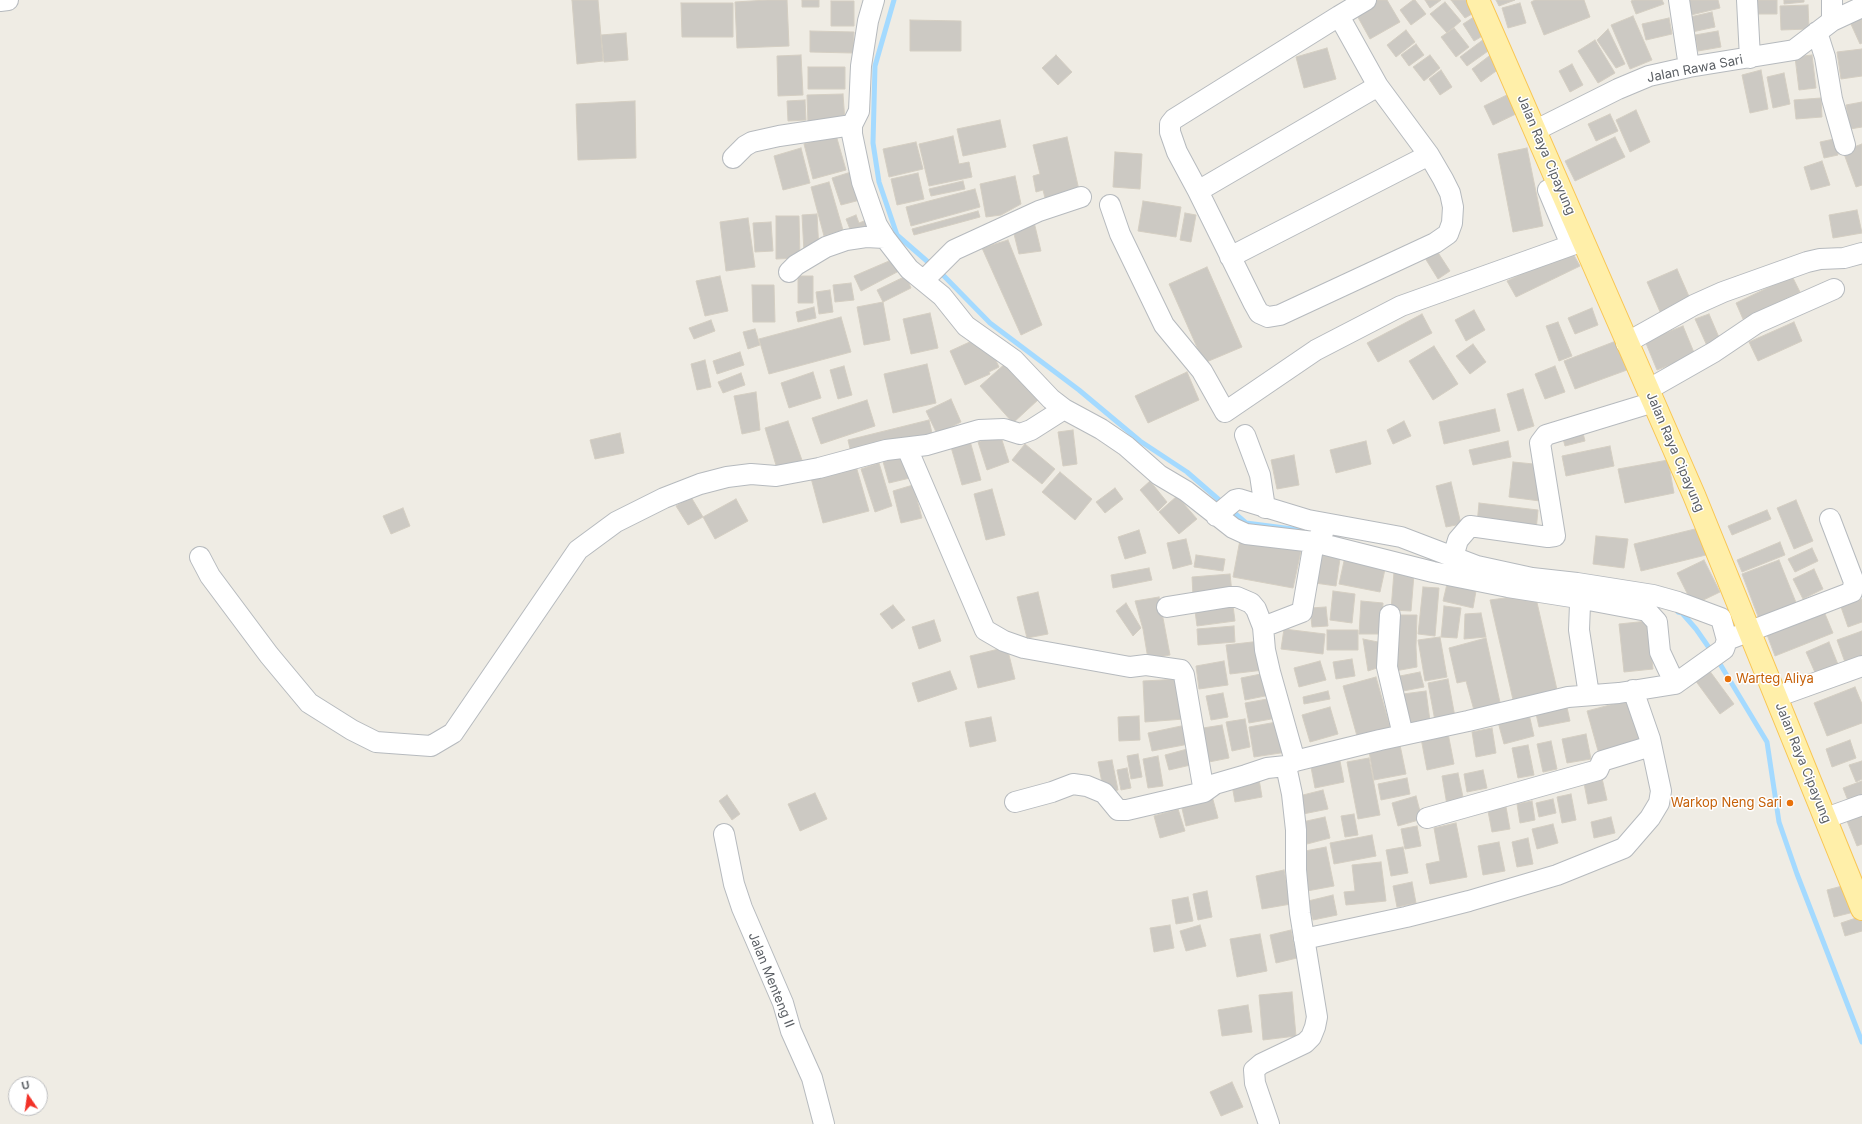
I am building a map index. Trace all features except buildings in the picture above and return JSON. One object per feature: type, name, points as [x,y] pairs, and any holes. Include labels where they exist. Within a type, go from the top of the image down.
[{"type":"main road","name":"Jalan Raya Cipayung","points":[[1478,0],[1536,130],[1565,216],[1651,395],[1731,615],[1748,631],[1826,818],[1862,909]]},
{"type":"street","points":[[0,2],[8,0]]},
{"type":"street","points":[[874,0],[868,21],[861,66],[858,92],[859,111],[852,125],[852,134],[862,182],[877,225],[909,269],[942,296],[966,326],[1014,360],[1051,398],[1064,409],[1101,429],[1126,446],[1159,475],[1186,491],[1224,510],[1233,528],[1246,534],[1322,534],[1401,537],[1478,566],[1532,578],[1577,583],[1652,595],[1731,615],[1726,645]]},
{"type":"street","points":[[1339,16],[1378,86],[1429,155],[1450,193],[1452,223],[1448,234],[1435,242],[1280,315],[1268,318],[1259,313],[1230,257],[1177,152],[1170,132],[1170,124],[1174,119],[1339,16],[1366,0]]},
{"type":"street","points":[[1679,0],[1689,67]]},
{"type":"street","points":[[1747,0],[1750,58]]},
{"type":"street","points":[[1832,0],[1824,26],[1825,57],[1832,99],[1845,145]]},
{"type":"street","name":"Jalan Rawa Sari","points":[[1536,130],[1618,89],[1649,76],[1689,67],[1794,50],[1824,26],[1862,7]]},
{"type":"street","points":[[1198,191],[1378,86]]},
{"type":"street","points":[[733,158],[745,146],[752,142],[779,136],[852,125]]},
{"type":"street","points":[[1230,257],[1429,155]]},
{"type":"street","points":[[1548,190],[1565,216]]},
{"type":"street","points":[[924,280],[954,250],[1039,212],[1081,197]]},
{"type":"street","points":[[1110,205],[1120,234],[1164,325],[1202,371],[1226,412],[1316,350],[1401,306],[1577,243]]},
{"type":"street","points":[[789,272],[796,265],[826,247],[846,240],[866,237],[886,238]]},
{"type":"street","points":[[1626,343],[1694,305],[1723,292],[1807,262],[1820,259],[1844,258],[1862,253]]},
{"type":"street","points":[[1453,557],[1458,540],[1470,526],[1548,537],[1555,536],[1540,443],[1546,435],[1651,395],[1757,323],[1834,289]]},
{"type":"street","points":[[200,557],[210,576],[269,654],[309,703],[352,730],[376,742],[431,746],[454,733],[578,550],[616,522],[664,498],[700,484],[727,477],[751,474],[776,476],[819,468],[886,450],[927,445],[979,430],[1004,429],[1020,434],[1031,430],[1064,409]]},
{"type":"street","points":[[1246,435],[1260,475],[1265,508]]},
{"type":"street","points":[[907,448],[985,630],[1004,641],[1024,648],[1130,667],[1146,665],[1181,670],[1184,675],[1204,792]]},
{"type":"street","points":[[1224,510],[1239,499],[1265,508],[1322,534],[1434,572],[1646,611],[1656,622],[1660,652],[1675,684]]},
{"type":"street","points":[[1015,802],[1052,792],[1073,784],[1087,786],[1104,793],[1114,806],[1122,811],[1204,792],[1216,784],[1267,768],[1290,764],[1403,735],[1568,697],[1619,693],[1675,684],[1706,662],[1726,645],[1748,631],[1852,592],[1854,582],[1830,519]]},
{"type":"street","points":[[1264,626],[1302,612],[1322,534]]},
{"type":"street","points":[[1167,607],[1229,596],[1237,597],[1251,603],[1256,609],[1264,626],[1265,650],[1290,764],[1296,830],[1296,870],[1304,939],[1317,1017],[1311,1037],[1305,1043],[1261,1064],[1254,1070],[1255,1083],[1269,1124]]},
{"type":"street","points":[[1578,598],[1580,604],[1579,630],[1589,695]]},
{"type":"street","points":[[1390,615],[1387,667],[1403,735]]},
{"type":"street","points":[[1776,697],[1862,666]]},
{"type":"street","points":[[1304,939],[1406,917],[1469,901],[1557,875],[1624,848],[1650,818],[1659,803],[1661,791],[1652,746],[1638,699],[1633,690]]},
{"type":"street","points":[[1427,818],[1540,788],[1598,770],[1602,761],[1652,746]]},
{"type":"street","points":[[1826,818],[1862,805]]},
{"type":"street","name":"Jalan Menteng II","points":[[724,834],[731,871],[742,908],[783,1003],[792,1031],[812,1078],[824,1124]]},
{"type":"waterway","points":[[894,0],[875,66],[873,143],[879,182],[897,235],[928,262]]},
{"type":"waterway","points":[[942,274],[990,323],[1079,390],[1140,441],[1187,472],[1225,505]]},
{"type":"waterway","points":[[1231,510],[1246,523],[1317,533]]},
{"type":"waterway","points":[[1678,612],[1682,613],[1696,629],[1712,652]]},
{"type":"waterway","points":[[1717,659],[1767,742],[1779,822],[1797,874],[1862,1042]]},
{"type":"place","name":"Warteg Aliya","points":[[1728,679]]},
{"type":"place","name":"Warkop Neng Sari","points":[[1790,803]]}]
